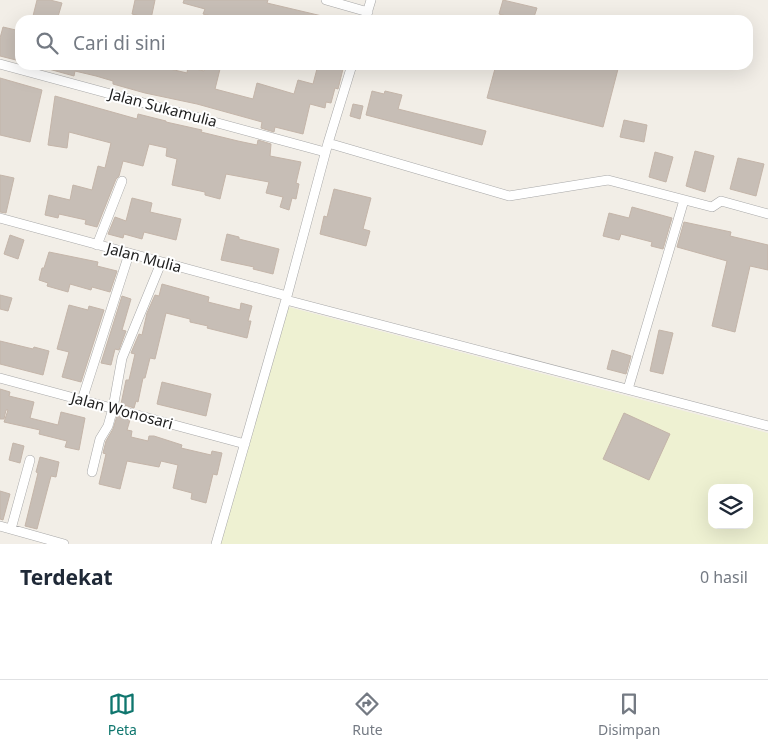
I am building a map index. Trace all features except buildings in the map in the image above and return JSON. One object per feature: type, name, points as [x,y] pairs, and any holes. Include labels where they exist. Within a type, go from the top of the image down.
[{"type":"street","points":[[326,0],[364,15]]},
{"type":"street","points":[[367,15],[371,0]]},
{"type":"street","name":"Jalan Sukamulia","points":[[0,64],[15,68]]},
{"type":"street","name":"Jalan Sukamulia","points":[[23,70],[509,196],[608,180],[712,207],[721,201],[768,214]]},
{"type":"street","points":[[216,544],[287,298],[326,148],[350,70]]},
{"type":"street","points":[[97,245],[122,181]]},
{"type":"street","points":[[628,389],[684,200]]},
{"type":"street","name":"Jalan Mulia","points":[[0,218],[287,298],[768,426]]},
{"type":"street","points":[[82,400],[129,254]]},
{"type":"street","points":[[92,472],[100,439],[108,426],[113,408],[122,358],[161,262]]},
{"type":"street","name":"Jalan Wonosari","points":[[0,378],[245,444]]},
{"type":"street","points":[[11,529],[30,460]]},
{"type":"street","points":[[0,526],[64,544]]},
{"type":"green space","points":[[281,305],[768,433],[768,544],[215,544]]}]
